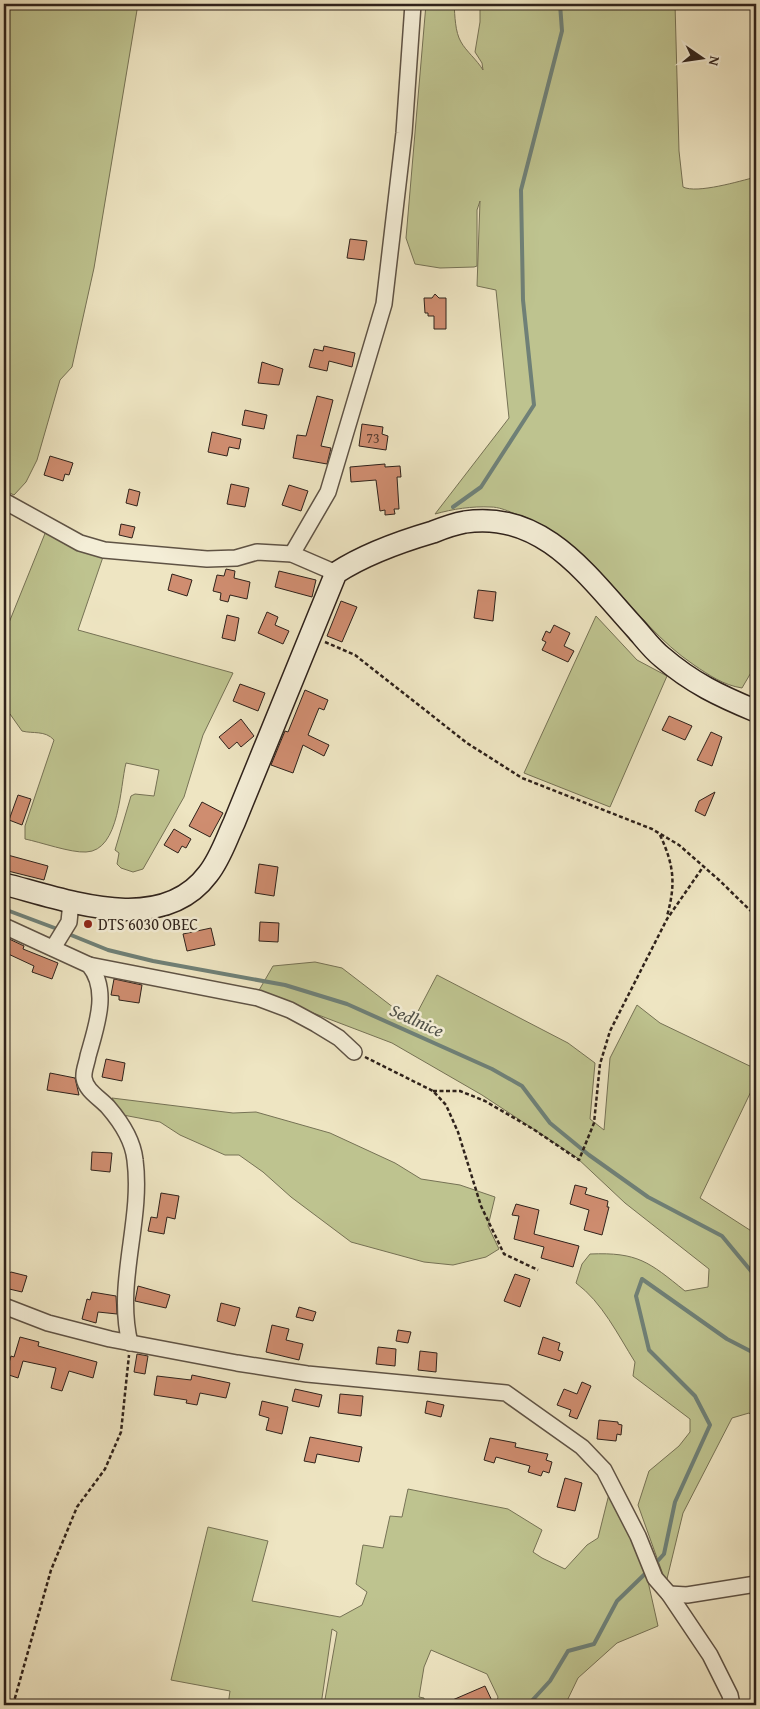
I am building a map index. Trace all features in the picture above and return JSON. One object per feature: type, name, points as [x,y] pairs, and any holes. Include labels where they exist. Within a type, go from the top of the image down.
[{"type":"street","points":[[292,554],[328,492],[384,304],[404,133],[413,4]]},
{"type":"street","points":[[4,501],[80,543],[104,550],[207,559],[236,558],[257,552],[292,554],[336,573]]},
{"type":"street","points":[[4,884],[70,912],[107,908],[146,909],[166,904],[201,882],[208,874],[223,847],[336,573],[355,560],[416,536],[464,522],[495,521],[525,528],[540,534],[559,548],[660,656],[710,692],[756,711]]},
{"type":"street","points":[[56,945],[70,912]]},
{"type":"street","points":[[4,926],[56,945],[90,965],[258,998],[290,1010],[316,1024],[339,1038],[354,1052]]},
{"type":"street","points":[[90,965],[98,975],[100,998],[96,1025],[83,1075],[84,1081],[120,1123],[131,1141],[136,1161],[136,1193],[127,1294],[127,1330],[130,1342]]},
{"type":"street","points":[[4,1306],[48,1323],[237,1364],[307,1374],[506,1393],[558,1428],[599,1464],[617,1491],[655,1578],[669,1594],[710,1655],[730,1695],[732,1705]]},
{"type":"street","points":[[669,1594],[687,1595],[756,1584]]},
{"type":"path","points":[[310,636],[355,655],[467,743],[522,778],[659,834],[679,845],[756,916]]},
{"type":"path","points":[[659,834],[669,854],[673,874],[674,894],[667,918]]},
{"type":"path","points":[[433,1091],[460,1091],[485,1101],[533,1129],[578,1160],[587,1144],[594,1123],[600,1064],[610,1031],[667,918],[703,867]]},
{"type":"path","points":[[354,1052],[433,1091],[446,1104],[458,1132],[482,1206],[504,1254],[538,1270]]},
{"type":"path","points":[[13,1705],[51,1570],[77,1507],[105,1469],[121,1432],[130,1342]]},
{"type":"green space","points":[[4,4],[138,4],[94,268],[72,367],[60,380],[37,460],[26,482],[14,495],[4,490]]},
{"type":"green space","points":[[426,4],[454,4],[459,38],[483,70],[482,63],[475,52],[480,22],[480,4],[675,4],[679,151],[683,187],[689,189],[708,188],[756,177],[756,664],[742,688],[729,685],[711,676],[671,647],[588,560],[566,540],[541,524],[494,507],[463,508],[435,514],[509,418],[496,290],[477,286],[480,201],[477,210],[477,266],[440,268],[415,264],[406,238]]},
{"type":"green space","points":[[46,531],[104,554],[78,630],[233,673],[203,735],[184,797],[143,869],[133,872],[121,868],[117,864],[119,853],[115,850],[131,796],[135,794],[154,796],[159,770],[126,763],[120,801],[112,829],[106,841],[97,849],[80,852],[25,839],[25,826],[54,740],[47,735],[22,731],[10,714],[4,741],[4,635]]},
{"type":"green space","points":[[596,616],[637,660],[667,676],[610,807],[524,773]]},
{"type":"green space","points":[[315,962],[342,968],[398,1011],[415,1017],[437,975],[568,1043],[595,1063],[590,1119],[604,1130],[610,1058],[637,1005],[660,1023],[756,1069],[756,1081],[700,1198],[756,1234],[756,1419],[749,1413],[732,1418],[683,1513],[666,1583],[638,1505],[649,1471],[679,1446],[690,1432],[690,1419],[633,1376],[635,1362],[616,1330],[602,1309],[576,1283],[582,1264],[590,1254],[632,1257],[652,1266],[685,1291],[708,1287],[709,1269],[625,1203],[576,1157],[482,1095],[392,1043],[258,992],[273,966]]},
{"type":"green space","points":[[112,1098],[233,1113],[256,1112],[330,1133],[395,1163],[421,1179],[460,1185],[495,1197],[488,1226],[499,1249],[486,1257],[453,1265],[424,1262],[351,1242],[239,1155],[225,1155],[180,1135],[160,1122],[123,1115]]},
{"type":"green space","points":[[408,1489],[508,1509],[542,1530],[533,1552],[565,1569],[587,1545],[598,1538],[610,1490],[647,1577],[658,1626],[617,1643],[578,1678],[565,1705],[496,1705],[498,1697],[487,1674],[431,1650],[424,1667],[419,1697],[424,1698],[425,1705],[324,1705],[337,1632],[332,1629],[321,1705],[228,1705],[230,1691],[171,1680],[208,1527],[268,1541],[252,1601],[340,1617],[362,1605],[367,1592],[356,1584],[363,1545],[383,1548],[390,1516],[402,1517]]},
{"type":"building","points":[[350,239],[367,241],[364,260],[347,258]]},
{"type":"building","points":[[435,294],[439,298],[446,298],[446,329],[434,329],[434,316],[428,316],[428,313],[425,313],[424,298],[432,298]]},
{"type":"building","points":[[324,346],[355,353],[352,367],[329,361],[327,371],[309,367],[314,349],[323,351]]},
{"type":"building","points":[[262,362],[283,369],[279,385],[258,383]]},
{"type":"building","points":[[317,396],[333,400],[321,446],[331,448],[327,464],[293,458],[297,435],[306,436]]},
{"type":"building","points":[[245,410],[267,415],[264,429],[242,425]]},
{"type":"building","points":[[362,424],[383,427],[382,434],[388,436],[386,450],[359,446]]},
{"type":"building","points":[[212,432],[241,439],[239,449],[229,447],[227,456],[208,452]]},
{"type":"building","points":[[50,456],[73,463],[69,475],[65,474],[63,481],[44,475]]},
{"type":"building","points":[[385,464],[385,467],[400,466],[401,477],[397,477],[399,509],[394,509],[395,514],[385,515],[385,510],[380,511],[376,480],[351,482],[350,467]]},
{"type":"building","points":[[231,484],[249,488],[245,507],[227,504]]},
{"type":"building","points":[[289,485],[308,491],[301,511],[282,505]]},
{"type":"building","points":[[129,489],[140,492],[137,506],[126,503]]},
{"type":"building","points":[[121,524],[135,527],[132,538],[119,535]]},
{"type":"building","points":[[226,569],[235,571],[234,578],[250,582],[247,599],[230,595],[228,602],[220,600],[221,593],[213,591],[217,575],[224,576]]},
{"type":"building","points":[[279,571],[316,580],[312,597],[275,587]]},
{"type":"building","points":[[172,574],[192,580],[187,596],[168,590]]},
{"type":"building","points":[[478,590],[496,592],[493,621],[474,618]]},
{"type":"building","points":[[341,601],[357,607],[342,642],[327,636]]},
{"type":"building","points":[[267,612],[278,617],[275,625],[289,631],[283,644],[258,633]]},
{"type":"building","points":[[227,615],[239,618],[235,641],[222,638]]},
{"type":"building","points":[[554,625],[570,633],[564,646],[574,651],[568,662],[542,650],[546,642],[542,640],[546,631],[550,633]]},
{"type":"building","points":[[240,684],[265,693],[258,711],[233,701]]},
{"type":"building","points":[[305,690],[328,700],[324,710],[319,708],[308,735],[329,745],[324,756],[303,745],[293,773],[271,765],[285,731],[288,732]]},
{"type":"building","points":[[669,716],[692,726],[685,740],[662,730]]},
{"type":"building","points":[[241,719],[254,736],[241,747],[237,742],[229,749],[219,737]]},
{"type":"building","points":[[711,732],[722,737],[712,766],[697,760]]},
{"type":"building","points":[[715,792],[705,816],[695,811],[699,801]]},
{"type":"building","points":[[18,795],[31,799],[22,825],[9,820]]},
{"type":"building","points":[[202,802],[223,813],[210,837],[189,826]]},
{"type":"building","points":[[174,829],[191,839],[186,848],[182,846],[178,853],[164,845]]},
{"type":"building","points":[[4,854],[48,866],[44,880],[4,870]]},
{"type":"building","points":[[259,864],[278,867],[274,896],[255,893]]},
{"type":"building","points":[[260,922],[279,923],[278,942],[259,941]]},
{"type":"building","points":[[211,928],[215,945],[187,951],[183,934]]},
{"type":"building","points":[[7,938],[24,946],[23,949],[58,963],[52,979],[32,972],[34,966],[4,952]]},
{"type":"building","points":[[114,979],[142,985],[139,1003],[119,1000],[119,996],[111,995]]},
{"type":"building","points":[[106,1059],[125,1063],[122,1081],[102,1077]]},
{"type":"building","points":[[50,1073],[75,1078],[79,1095],[47,1090]]},
{"type":"building","points":[[92,1152],[112,1153],[110,1172],[91,1170]]},
{"type":"building","points":[[575,1185],[587,1188],[585,1194],[608,1201],[607,1207],[609,1207],[602,1235],[584,1230],[589,1210],[570,1204]]},
{"type":"building","points":[[161,1193],[179,1196],[175,1219],[167,1217],[164,1234],[148,1231],[151,1217],[157,1218]]},
{"type":"building","points":[[516,1204],[539,1210],[534,1234],[579,1246],[573,1267],[541,1258],[544,1247],[514,1239],[519,1216],[512,1215]]},
{"type":"building","points":[[11,1272],[27,1276],[22,1292],[5,1288],[7,1280],[5,1276]]},
{"type":"building","points":[[515,1274],[530,1279],[520,1307],[504,1301]]},
{"type":"building","points":[[138,1286],[170,1295],[166,1308],[135,1301]]},
{"type":"building","points":[[92,1292],[116,1296],[117,1314],[98,1312],[96,1323],[82,1319],[87,1299],[90,1300]]},
{"type":"building","points":[[221,1303],[240,1308],[235,1326],[217,1321]]},
{"type":"building","points":[[299,1307],[316,1312],[313,1321],[296,1317]]},
{"type":"building","points":[[272,1325],[289,1329],[286,1340],[303,1344],[299,1360],[266,1352]]},
{"type":"building","points":[[398,1330],[411,1332],[408,1343],[396,1341]]},
{"type":"building","points":[[20,1337],[39,1342],[38,1346],[97,1362],[93,1378],[69,1371],[62,1391],[51,1388],[56,1368],[23,1361],[18,1378],[6,1374],[11,1356],[14,1357]]},
{"type":"building","points":[[543,1337],[560,1343],[558,1350],[563,1352],[560,1361],[538,1354]]},
{"type":"building","points":[[378,1347],[396,1349],[395,1366],[376,1364]]},
{"type":"building","points":[[420,1351],[437,1353],[436,1372],[418,1370]]},
{"type":"building","points":[[137,1354],[148,1356],[145,1374],[134,1372]]},
{"type":"building","points":[[192,1375],[230,1383],[226,1398],[200,1393],[197,1405],[186,1403],[187,1400],[154,1395],[157,1376],[191,1380]]},
{"type":"building","points":[[582,1382],[591,1386],[577,1419],[569,1416],[571,1410],[557,1405],[564,1389],[577,1394]]},
{"type":"building","points":[[295,1389],[322,1395],[319,1407],[292,1401]]},
{"type":"building","points":[[340,1394],[363,1396],[361,1416],[338,1413]]},
{"type":"building","points":[[262,1401],[288,1407],[282,1434],[266,1430],[269,1418],[259,1415]]},
{"type":"building","points":[[427,1401],[444,1405],[441,1417],[425,1413]]},
{"type":"building","points":[[599,1420],[618,1422],[618,1424],[622,1425],[621,1435],[617,1434],[616,1441],[597,1439]]},
{"type":"building","points":[[310,1437],[362,1447],[359,1462],[317,1454],[315,1463],[304,1461]]},
{"type":"building","points":[[490,1438],[516,1443],[515,1447],[548,1454],[546,1460],[552,1462],[549,1473],[543,1471],[541,1476],[528,1472],[530,1466],[496,1457],[494,1463],[484,1460]]},
{"type":"building","points":[[565,1478],[582,1483],[575,1511],[557,1507]]},
{"type":"building","points":[[485,1686],[493,1703],[487,1705],[441,1705]]},
{"type":"waterway","points":[[453,507],[481,487],[534,405],[523,300],[521,190],[562,31],[560,4]]},
{"type":"waterway","name":"Sedlnice","points":[[4,909],[60,930]]},
{"type":"waterway","name":"Sedlnice","points":[[66,933],[108,950],[153,961],[285,985],[347,1004],[492,1069],[522,1086],[550,1123],[589,1155],[648,1197],[722,1236],[756,1277]]},
{"type":"waterway","points":[[654,1565],[664,1554],[675,1502],[710,1425],[695,1396],[649,1350],[636,1296],[642,1279],[727,1339],[756,1354]]},
{"type":"waterway","points":[[528,1705],[550,1681],[568,1651],[594,1644],[617,1601],[649,1570]]},
{"type":"place","name":"DTS 6030 OBEC","points":[[88,924]]}]
